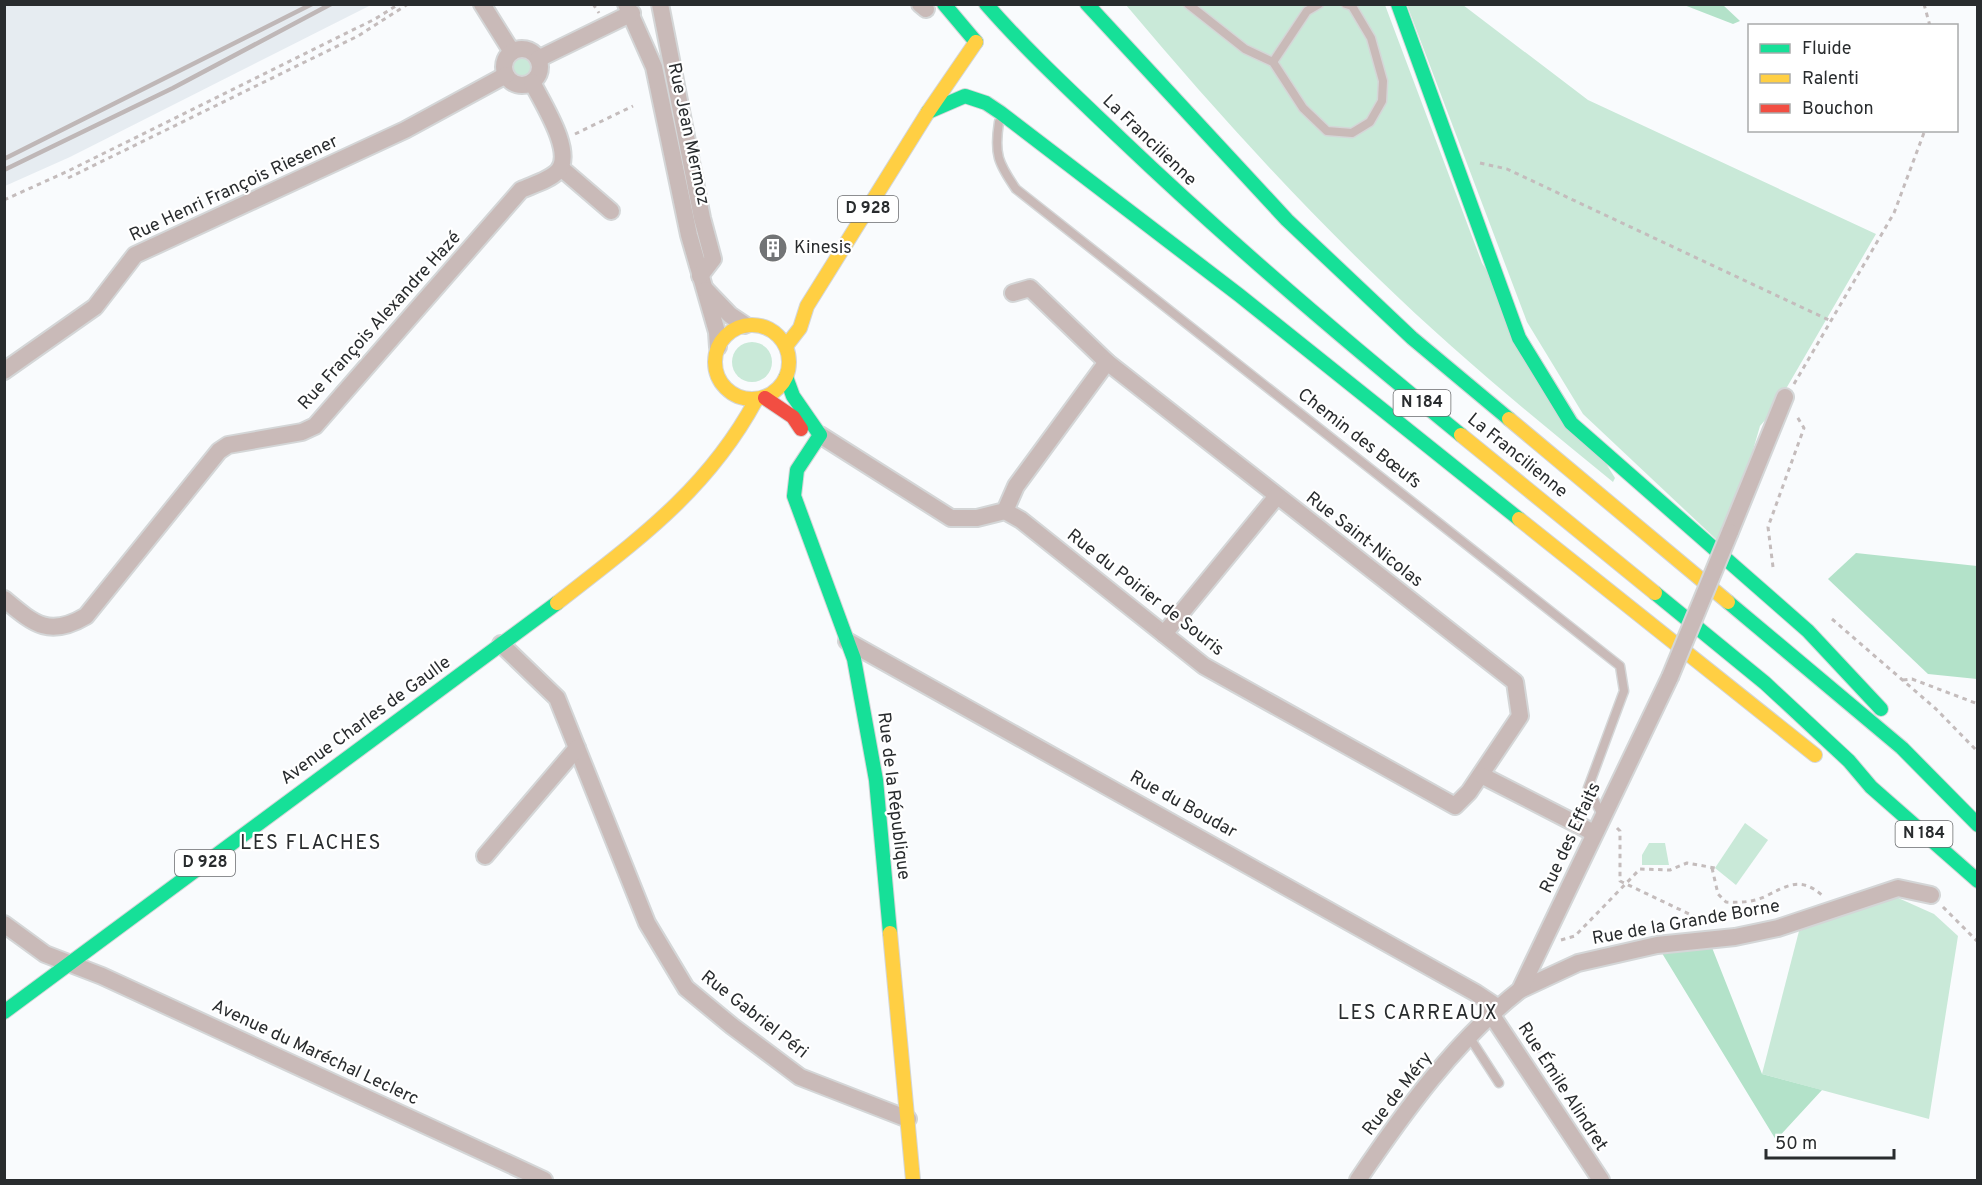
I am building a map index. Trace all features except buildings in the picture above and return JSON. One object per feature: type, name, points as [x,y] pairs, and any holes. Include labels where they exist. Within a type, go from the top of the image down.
[{"type":"main road","name":"D 928","points":[[786,346],[794,340],[802,325],[807,306],[928,112],[976,42],[944,4]]},
{"type":"main road","name":"La Francilienne","points":[[986,4],[1022,45],[1186,201],[1354,348],[1765,683],[1848,761],[1872,787],[1977,881]]},
{"type":"main road","name":"La Francilienne","points":[[1087,4],[1287,220],[1412,338],[1902,748],[1977,825]]},
{"type":"main road","points":[[1398,4],[1519,338],[1571,423],[1808,631],[1897,728],[1902,748]]},
{"type":"main road","points":[[928,112],[965,96],[986,103],[1001,113],[1239,294],[1830,768]]},
{"type":"main road","points":[[731,440],[730,404],[715,372],[714,359],[718,346],[724,336],[745,325],[766,327],[778,324],[807,306]]},
{"type":"main road","points":[[760,399],[774,393],[786,377],[789,362],[786,346],[781,338],[766,327]]},
{"type":"main road","points":[[786,377],[793,396],[817,440]]},
{"type":"main road","points":[[730,404],[738,397],[760,399],[793,417],[817,440]]},
{"type":"main road","name":"Avenue Charles de Gaulle","points":[[4,1012],[595,575],[665,518],[705,476],[760,399]]},
{"type":"main road","name":"Rue de la République","points":[[817,440],[803,456],[795,476],[794,496],[854,659],[876,780],[913,1180]]},
{"type":"main road","points":[[1849,783],[1872,787]]},
{"type":"street","points":[[482,4],[512,52]]},
{"type":"street","name":"Rue Jean Mermoz","points":[[660,4],[712,259],[702,282]]},
{"type":"street","points":[[1411,4],[1466,155]]},
{"type":"street","points":[[538,59],[629,9]]},
{"type":"street","name":"Rue Jean Mermoz","points":[[629,9],[654,67],[702,282],[717,332],[718,346]]},
{"type":"street","points":[[523,49],[534,54],[538,59],[540,69],[532,82],[514,83],[506,75],[504,65],[512,52],[523,49]]},
{"type":"street","name":"Rue Henri François Riesener","points":[[4,371],[94,308],[107,295],[135,255],[405,130],[506,75]]},
{"type":"street","points":[[532,82],[561,141],[561,168],[611,211]]},
{"type":"street","name":"Rue François Alexandre Hazé","points":[[4,599],[30,621],[41,626],[61,627],[86,616],[219,451],[228,446],[302,432],[315,426],[521,190],[557,173],[561,168]]},
{"type":"street","name":"Rue Jean Mermoz","points":[[702,282],[724,310],[745,325]]},
{"type":"street","name":"Rue Saint-Nicolas","points":[[1013,294],[1030,288],[1107,362],[1515,682],[1520,716],[1481,775]]},
{"type":"street","points":[[817,440],[951,518],[977,518],[1005,511],[1016,486],[1107,362]]},
{"type":"street","name":"Rue des Effaits","points":[[1494,1011],[1520,990],[1670,677],[1785,397]]},
{"type":"street","points":[[1164,634],[1277,496]]},
{"type":"street","name":"Rue du Poirier de Souris","points":[[1005,511],[1022,520],[1204,666],[1455,806],[1481,775]]},
{"type":"street","name":"Rue du Boudar","points":[[848,641],[1456,982],[1494,1011]]},
{"type":"street","name":"Rue Gabriel Péri","points":[[501,644],[557,698],[647,923],[686,988],[800,1077],[908,1119]]},
{"type":"street","points":[[485,856],[577,748]]},
{"type":"street","points":[[1481,775],[1594,833]]},
{"type":"street","name":"Rue de la Grande Borne","points":[[1520,990],[1578,963],[1657,945],[1735,937],[1778,928],[1898,888],[1930,895]]},
{"type":"street","name":"Avenue du Maréchal Leclerc","points":[[4,924],[45,954],[102,976],[544,1180]]},
{"type":"street","name":"Rue de Méry","points":[[1358,1180],[1428,1084],[1494,1011]]},
{"type":"street","name":"Rue Émile Alindret","points":[[1494,1011],[1600,1180]]},
{"type":"lane","points":[[1188,4],[1245,49],[1273,62],[1303,108],[1327,131],[1352,133],[1370,122],[1382,101],[1383,81],[1371,38],[1352,6],[1347,4]]},
{"type":"lane","points":[[1273,62],[1307,11],[1319,4]]},
{"type":"lane","name":"Chemin des Bœufs","points":[[1001,113],[997,139],[999,165],[1016,189],[1620,666],[1624,691],[1588,788],[1602,815]]},
{"type":"lane","points":[[1470,1038],[1499,1083]]},
{"type":"path","points":[[4,200],[203,106],[375,19],[399,4]]},
{"type":"path","points":[[68,178],[357,36],[408,4]]},
{"type":"path","points":[[1924,4],[1929,24]]},
{"type":"path","points":[[561,141],[633,106]]},
{"type":"path","points":[[1780,573],[1772,566],[1768,527],[1804,428],[1785,397],[1894,213],[1924,132]]},
{"type":"path","points":[[1466,155],[1475,162],[1507,170],[1831,321]]},
{"type":"path","points":[[1831,618],[1936,709],[1977,752]]},
{"type":"path","points":[[1902,680],[1912,679],[1977,704]]},
{"type":"path","points":[[1602,815],[1620,831],[1620,881],[1716,927]]},
{"type":"path","points":[[1542,946],[1575,936],[1640,869],[1670,870],[1687,863],[1714,868],[1718,894],[1726,902],[1758,898],[1787,884],[1803,885],[1818,892],[1829,903]]},
{"type":"path","points":[[1930,895],[1977,942]]},
{"type":"shaded area","points":[[5,4],[371,5],[70,157],[5,186]]},
{"type":"green space","points":[[1126,5],[1385,5],[1482,263],[1615,478],[1613,482],[1464,358],[1407,306],[1313,213],[1249,145]]},
{"type":"green space","points":[[1407,5],[1463,5],[1588,100],[1876,234],[1773,411],[1760,426],[1747,471],[1719,542],[1583,414],[1527,322]]},
{"type":"green space","points":[[1684,5],[1723,5],[1740,21],[1733,24]]},
{"type":"green space","points":[[521,57],[528,60],[531,67],[528,74],[521,77],[514,74],[511,67],[514,60]]},
{"type":"green space","points":[[752,342],[760,343],[766,348],[771,354],[771,370],[766,376],[760,381],[752,382],[744,381],[738,376],[733,370],[732,362],[733,354],[738,348],[744,343]]},
{"type":"green space","points":[[1856,553],[1977,566],[1977,679],[1928,674],[1828,579]]},
{"type":"green space","points":[[1745,823],[1768,840],[1736,885],[1715,868]]},
{"type":"green space","points":[[1649,843],[1665,843],[1669,865],[1642,865],[1642,855]]},
{"type":"green space","points":[[1896,897],[1934,914],[1958,936],[1929,1119],[1762,1074],[1799,931]]},
{"type":"green space","points":[[1709,940],[1762,1074],[1822,1090],[1776,1140],[1657,945]]},
{"type":"railway","points":[[4,159],[312,4]]},
{"type":"railway","points":[[4,170],[173,88],[331,4]]},
{"type":"traffic: fast","points":[[944,4],[976,42]]},
{"type":"traffic: fast","points":[[986,4],[1052,73],[1204,216],[1331,327],[1461,435]]},
{"type":"traffic: fast","points":[[1087,4],[1287,220],[1412,338],[1509,419]]},
{"type":"traffic: fast","points":[[1398,4],[1519,338],[1571,423],[1808,631],[1881,709]]},
{"type":"traffic: fast","points":[[928,112],[965,96],[986,103],[1001,113],[1239,295],[1519,519]]},
{"type":"traffic: fast","points":[[786,377],[793,396],[820,435],[797,470],[794,496],[854,659],[876,780],[890,933]]},
{"type":"traffic: fast","points":[[1655,593],[1765,683],[1849,761],[1871,787],[1978,881]]},
{"type":"traffic: fast","points":[[1728,602],[1902,748],[1978,825]]},
{"type":"traffic: fast","points":[[4,1012],[557,603]]},
{"type":"traffic: slow","points":[[786,346],[800,328],[807,306],[928,112],[976,42]]},
{"type":"traffic: slow","points":[[745,325],[759,325],[773,331],[783,341],[789,355],[789,362],[787,376],[773,393],[759,399],[745,399],[731,393],[721,383],[715,369],[715,355],[721,341],[731,331],[745,325]]},
{"type":"traffic: slow","points":[[557,603],[642,536],[692,488],[737,432],[756,400]]},
{"type":"traffic: slow","points":[[1509,419],[1728,602]]},
{"type":"traffic: slow","points":[[1461,435],[1655,593]]},
{"type":"traffic: slow","points":[[1519,519],[1815,755]]},
{"type":"traffic: slow","points":[[890,933],[913,1180]]},
{"type":"traffic: jam","points":[[765,398],[793,417],[801,429]]},
{"type":"place","name":"Kinesis","points":[[773,248]]},
{"type":"district","name":"LES FLACHES","points":[[311,844]]},
{"type":"district","name":"LES CARREAUX","points":[[1418,1014]]}]
